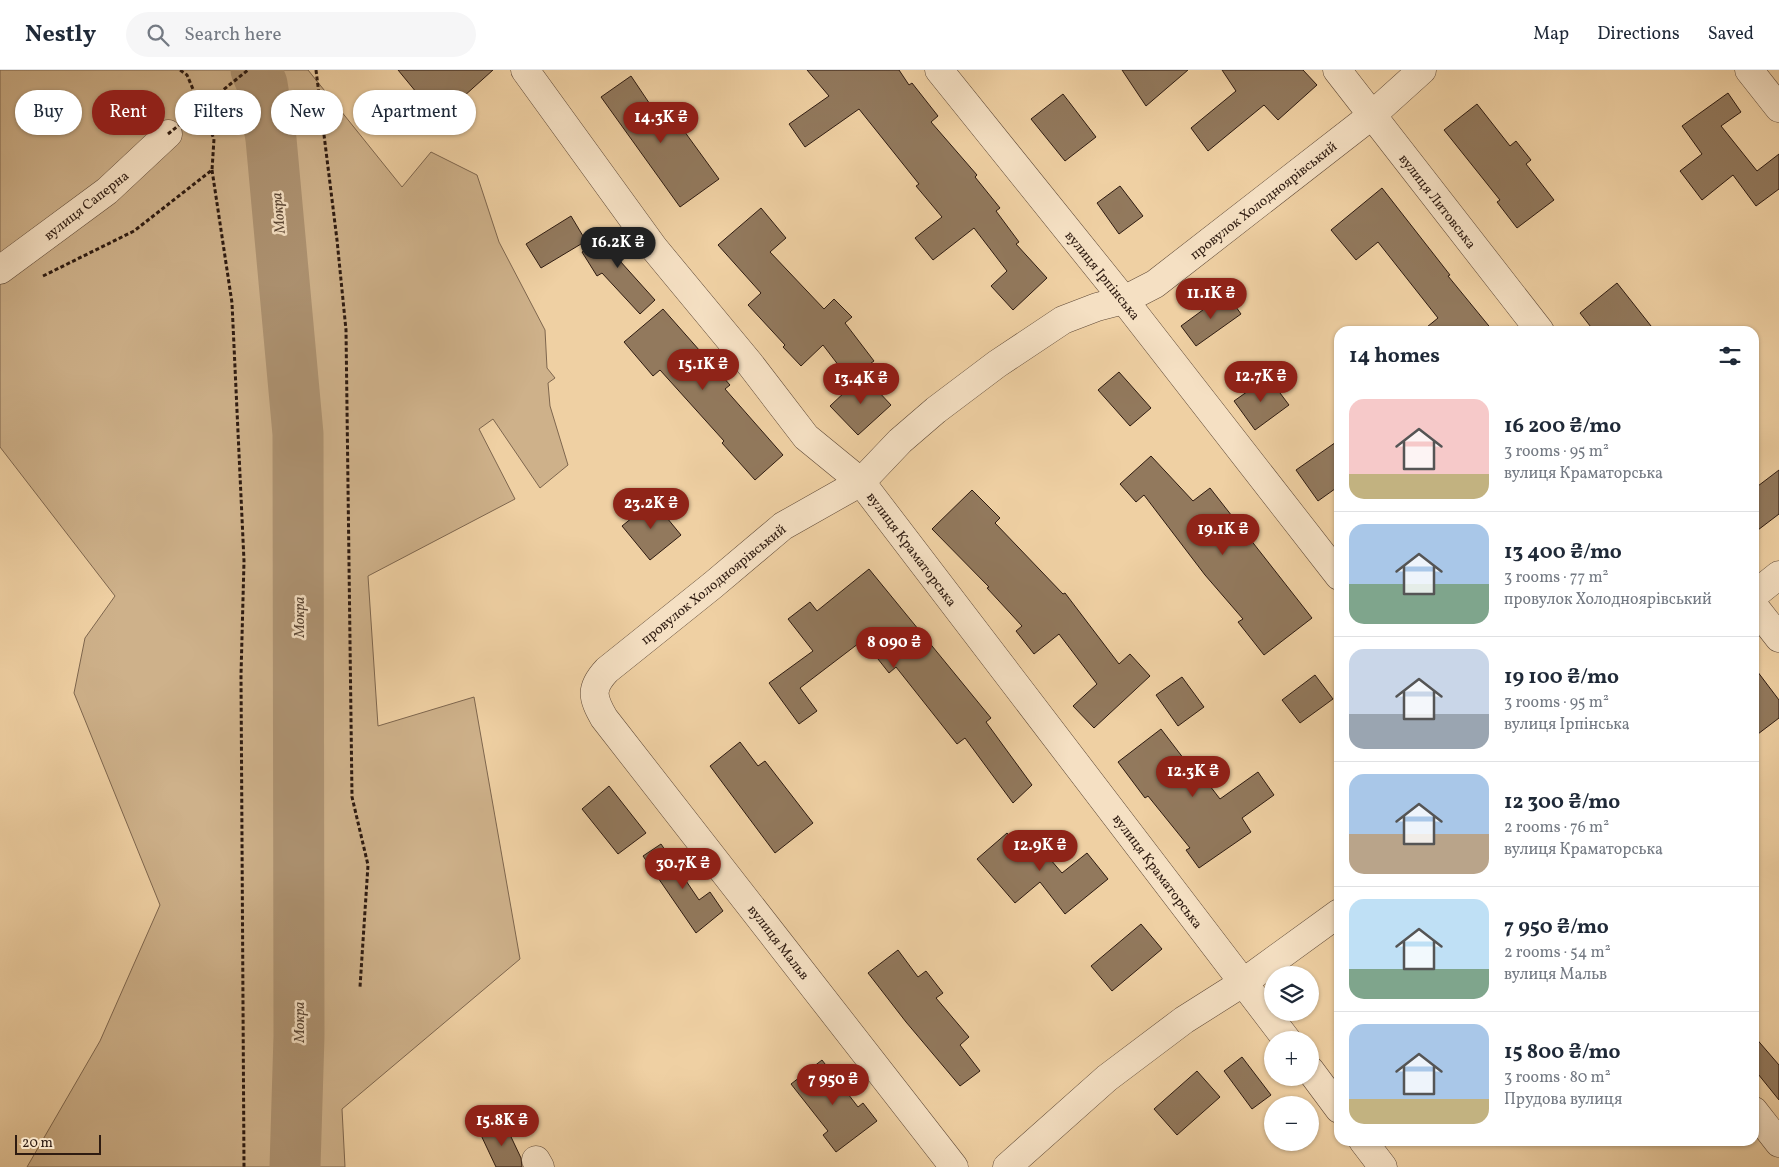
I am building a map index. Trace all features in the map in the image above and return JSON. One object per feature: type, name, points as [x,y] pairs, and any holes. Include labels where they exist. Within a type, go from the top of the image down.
[{"type":"street","name":"вулиця Краматорська","points":[[525,70],[654,248],[750,364],[806,437],[861,482],[1280,1031]]},
{"type":"street","name":"вулиця Ірпінська","points":[[939,70],[1124,300],[1334,570]]},
{"type":"street","name":"вулиця Литовська","points":[[1337,70],[1536,326]]},
{"type":"street","name":"провулок Холодноярівський","points":[[604,718],[596,703],[594,692],[598,680],[607,670],[783,526],[861,482],[900,441],[936,410],[997,364],[1062,320],[1097,307],[1124,300],[1155,284],[1371,116],[1422,70]]},
{"type":"street","points":[[1749,70],[1779,108]]},
{"type":"street","name":"вулиця Саперна","points":[[0,270],[108,192],[168,134]]},
{"type":"street","points":[[1759,591],[1779,575]]},
{"type":"street","points":[[1759,612],[1779,638]]},
{"type":"street","name":"вулиця Мальв","points":[[604,718],[954,1167]]},
{"type":"street","points":[[1007,1167],[1107,1078],[1184,1020],[1244,982],[1334,917]]},
{"type":"street","points":[[1319,1082],[1334,1102]]},
{"type":"street","points":[[1759,1117],[1779,1143]]},
{"type":"street","points":[[1367,1146],[1383,1167]]},
{"type":"path","points":[[168,134],[248,70]]},
{"type":"path","points":[[316,70],[346,330],[352,797],[368,865],[360,987]]},
{"type":"path","points":[[212,170],[232,303],[244,561],[241,675],[244,1167]]},
{"type":"shaded area","points":[[0,70],[308,70],[324,90],[271,90],[271,135],[343,135],[343,114],[353,126],[353,135],[360,135],[402,187],[431,152],[477,175],[499,242],[545,330],[547,368],[555,378],[548,383],[550,406],[568,465],[540,488],[493,419],[479,429],[515,499],[368,576],[378,726],[474,697],[520,959],[342,1109],[345,1167],[27,1167],[100,1041],[160,905],[74,693],[85,638],[115,596],[0,447]]},
{"type":"building","points":[[398,70],[493,70],[471,90],[414,90]]},
{"type":"building","points":[[807,70],[899,70],[909,85],[912,83],[938,116],[931,122],[977,175],[975,177],[1000,208],[996,211],[1019,242],[1016,244],[1047,278],[1013,310],[991,286],[1007,271],[974,228],[933,260],[915,238],[942,217],[916,186],[919,184],[859,109],[805,147],[789,124],[829,96]]},
{"type":"building","points":[[1122,70],[1188,70],[1146,106]]},
{"type":"building","points":[[1222,70],[1303,70],[1317,85],[1278,120],[1264,105],[1208,151],[1191,128],[1236,91]]},
{"type":"building","points":[[631,76],[668,131],[679,124],[719,179],[680,207],[601,97]]},
{"type":"building","points":[[1728,93],[1741,112],[1721,126],[1757,171],[1779,154],[1779,189],[1756,206],[1733,175],[1702,200],[1680,171],[1702,154],[1682,126]]},
{"type":"building","points":[[1063,94],[1096,137],[1065,161],[1031,119]]},
{"type":"building","points":[[1477,104],[1510,146],[1516,141],[1531,160],[1526,164],[1554,200],[1517,228],[1497,202],[1500,200],[1444,130]]},
{"type":"building","points":[[1120,186],[1143,216],[1119,234],[1097,203]]},
{"type":"building","points":[[1382,188],[1450,275],[1448,276],[1489,326],[1428,326],[1438,318],[1378,242],[1356,260],[1331,230]]},
{"type":"building","points":[[761,208],[786,238],[770,252],[824,309],[834,299],[852,317],[845,323],[874,361],[849,379],[823,345],[801,366],[783,347],[785,345],[748,305],[761,293],[718,245]]},
{"type":"building","points":[[571,216],[586,241],[541,268],[526,244]]},
{"type":"building","points":[[620,229],[635,252],[620,261],[655,300],[640,314],[602,273],[597,276],[582,252]]},
{"type":"building","points":[[1617,283],[1651,326],[1590,326],[1580,313]]},
{"type":"building","points":[[1226,293],[1241,314],[1196,346],[1181,326]]},
{"type":"building","points":[[663,309],[730,385],[725,389],[783,455],[755,480],[722,443],[724,441],[660,370],[653,376],[624,342]]},
{"type":"building","points":[[1119,372],[1151,408],[1130,426],[1098,390]]},
{"type":"building","points":[[863,375],[891,405],[858,435],[830,406]]},
{"type":"building","points":[[1268,377],[1289,405],[1255,430],[1234,401]]},
{"type":"building","points":[[1334,443],[1334,490],[1318,501],[1296,470]]},
{"type":"building","points":[[1151,456],[1193,501],[1210,488],[1312,618],[1264,655],[1238,622],[1243,619],[1205,575],[1144,495],[1136,502],[1120,484]]},
{"type":"building","points":[[1779,470],[1779,514],[1759,529],[1759,485]]},
{"type":"building","points":[[972,490],[1000,518],[995,523],[1063,594],[1065,593],[1119,664],[1130,654],[1150,676],[1094,728],[1073,706],[1097,684],[1059,634],[1034,654],[1016,631],[1022,626],[987,588],[989,587],[932,529]]},
{"type":"building","points":[[653,501],[681,535],[650,560],[622,526]]},
{"type":"building","points":[[869,569],[991,718],[986,722],[1032,785],[1013,803],[965,738],[957,744],[896,667],[889,673],[863,640],[800,688],[817,711],[799,724],[769,683],[813,651],[788,619],[810,602],[817,611]]},
{"type":"building","points":[[1759,674],[1779,700],[1779,718],[1759,733]]},
{"type":"building","points":[[1315,675],[1333,699],[1300,723],[1282,700]]},
{"type":"building","points":[[1182,677],[1204,707],[1178,726],[1156,695]]},
{"type":"building","points":[[1161,729],[1197,776],[1200,773],[1220,799],[1258,772],[1274,795],[1242,818],[1251,832],[1199,868],[1186,850],[1190,848],[1148,796],[1145,798],[1118,762]]},
{"type":"building","points":[[740,742],[758,766],[765,761],[813,823],[775,853],[710,766]]},
{"type":"building","points":[[609,786],[646,833],[618,854],[582,809]]},
{"type":"building","points":[[1027,832],[1062,873],[1087,853],[1108,879],[1065,914],[1040,882],[1015,903],[977,859],[1007,833],[1014,841]]},
{"type":"building","points":[[661,844],[699,900],[710,892],[723,911],[696,933],[643,856]]},
{"type":"building","points":[[1141,924],[1162,949],[1112,991],[1091,966]]},
{"type":"building","points":[[898,950],[918,977],[926,971],[943,993],[936,998],[969,1037],[960,1045],[980,1071],[960,1086],[868,973]]},
{"type":"building","points":[[1759,1042],[1779,1065],[1779,1100],[1759,1075]]},
{"type":"building","points":[[1242,1057],[1271,1095],[1264,1096],[1264,1100],[1252,1109],[1224,1071]]},
{"type":"building","points":[[822,1060],[858,1107],[863,1103],[877,1121],[836,1152],[823,1135],[828,1131],[791,1084]]},
{"type":"building","points":[[1197,1071],[1220,1097],[1177,1135],[1154,1109]]},
{"type":"building","points":[[504,1122],[521,1158],[522,1167],[496,1167],[480,1133]]},
{"type":"waterway","name":"Мокра","points":[[256,70],[262,84],[271,139],[298,434],[299,1036],[295,1167]]}]
